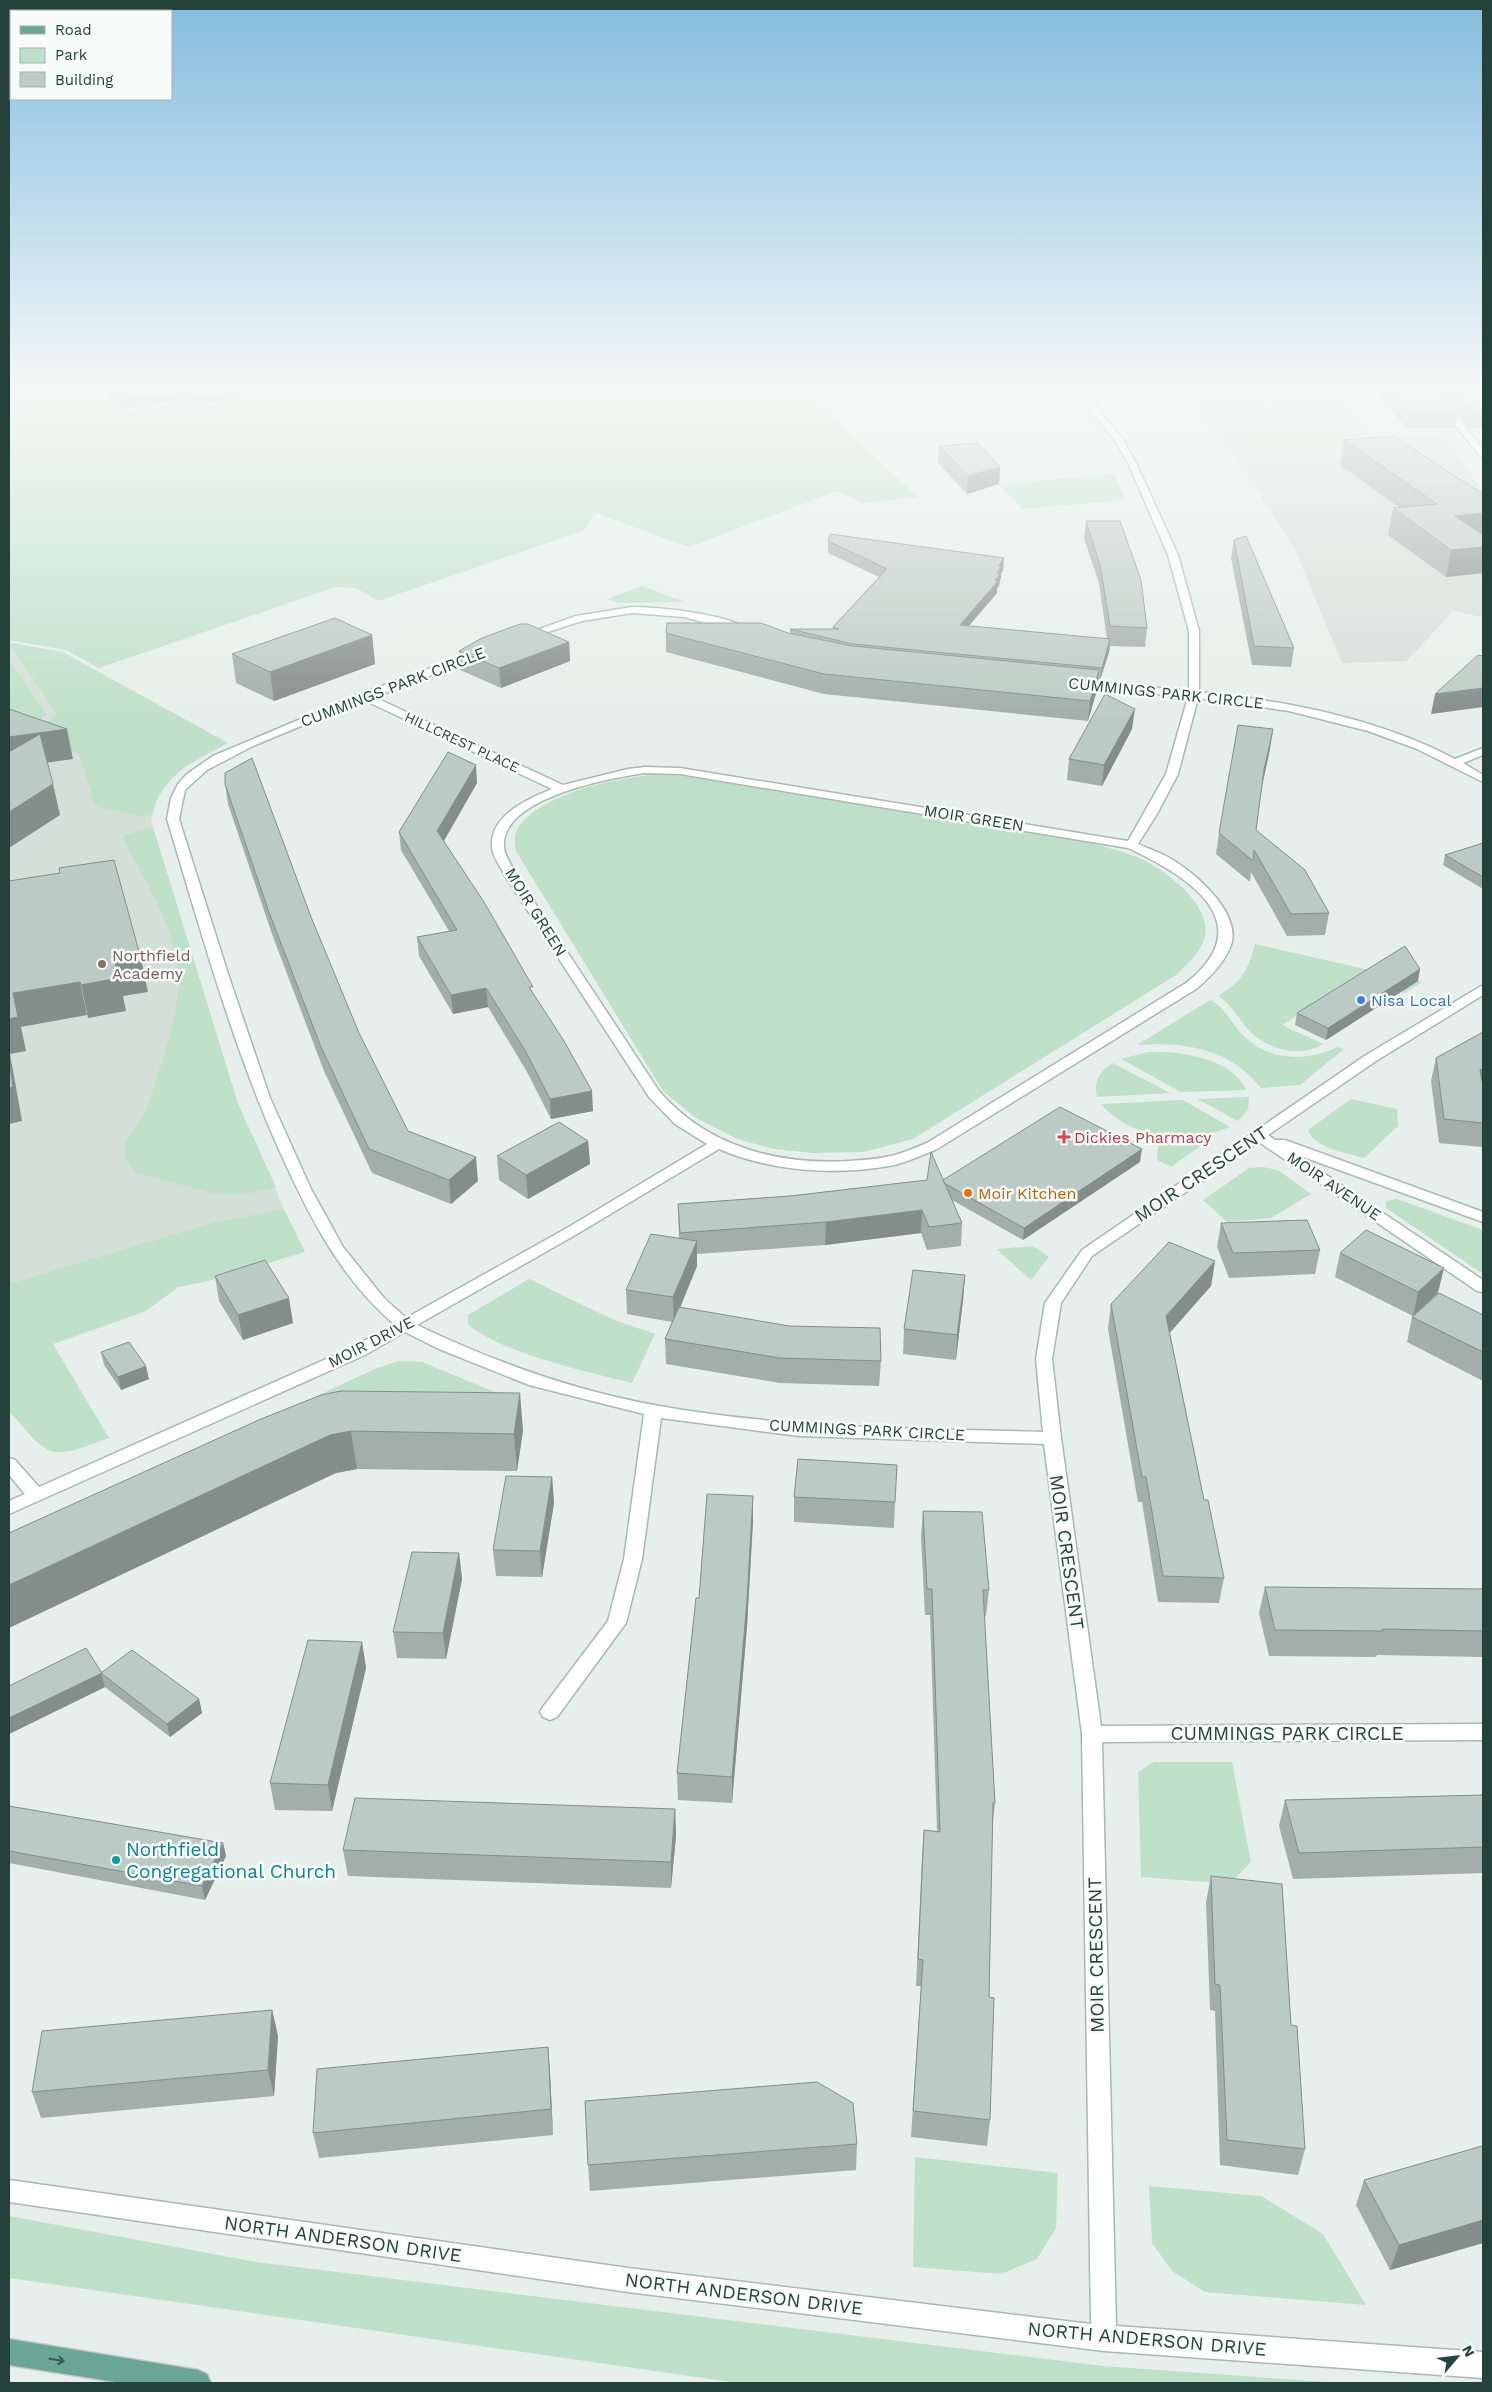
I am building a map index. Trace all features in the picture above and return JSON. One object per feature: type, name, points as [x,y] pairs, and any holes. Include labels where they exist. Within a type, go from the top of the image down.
[{"type":"main road","points":[[9,2352],[198,2383]]},
{"type":"street","points":[[1131,845],[1151,814],[1172,774],[1194,694],[1194,632],[1173,556],[1149,500]]},
{"type":"street","points":[[511,641],[567,621],[594,614],[624,610],[686,612],[714,619],[754,634]]},
{"type":"street","name":"CUMMINGS PARK CIRCLE","points":[[493,648],[364,696],[223,756],[198,771],[182,786],[174,802],[173,819],[222,977],[263,1098],[304,1189],[336,1249],[378,1302],[406,1326],[445,1345],[535,1381],[653,1411],[799,1430],[1052,1438]]},
{"type":"street","name":"CUMMINGS PARK CIRCLE","points":[[1065,682],[1241,699],[1295,709],[1355,724],[1412,743],[1455,763],[1483,779]]},
{"type":"street","name":"HILLCREST PLACE","points":[[364,696],[560,788]]},
{"type":"street","points":[[1455,763],[1483,751]]},
{"type":"street","name":"MOIR GREEN","points":[[680,771],[1131,845],[1168,862],[1196,883],[1217,906],[1226,933],[1224,947],[1206,974],[1191,986],[932,1146],[891,1161],[840,1165],[808,1164],[748,1155],[718,1144],[684,1124],[654,1094],[511,876],[498,847],[502,829],[516,814],[560,788],[602,776],[630,772],[680,771]]},
{"type":"street","name":"MOIR CRESCENT","points":[[1104,2338],[1092,1734],[1052,1438],[1044,1359],[1054,1303],[1086,1253],[1371,1058],[1483,989]]},
{"type":"street","name":"MOIR AVENUE","points":[[1258,1136],[1483,1217]]},
{"type":"street","name":"MOIR AVENUE","points":[[1258,1136],[1483,1287]]},
{"type":"street","name":"MOIR DRIVE","points":[[9,1508],[332,1363],[406,1326],[718,1144]]},
{"type":"street","points":[[550,1712],[617,1623],[633,1560],[653,1411]]},
{"type":"street","points":[[9,1464],[37,1496]]},
{"type":"street","name":"CUMMINGS PARK CIRCLE","points":[[1092,1734],[1483,1732]]},
{"type":"street","name":"NORTH ANDERSON DRIVE","points":[[9,2191],[628,2280],[1104,2338],[1483,2365]]},
{"type":"shaded area","points":[[1263,500],[1483,500],[1483,617],[1453,611],[1407,661],[1342,663],[1296,552]]},
{"type":"shaded area","name":"Northfield Academy","points":[[9,643],[62,652],[228,743],[185,767],[168,782],[157,799],[151,821],[238,1104],[284,1209],[215,1222],[9,1292]]},
{"type":"green space","points":[[9,500],[814,500],[689,547],[595,513],[585,530],[378,601],[356,588],[336,587],[99,668],[66,650],[9,640]]},
{"type":"green space","points":[[855,500],[893,500],[862,503]]},
{"type":"green space","points":[[1013,500],[1126,500],[1022,509]]},
{"type":"green space","points":[[642,586],[685,602],[618,603],[607,599]]},
{"type":"green space","points":[[12,643],[62,652],[228,743],[180,770],[163,789],[151,815],[141,816],[98,807],[94,803],[80,757],[50,731],[40,728],[57,714],[10,645]]},
{"type":"green space","points":[[9,660],[47,715],[29,726],[9,726]]},
{"type":"green space","points":[[652,775],[673,775],[723,781],[1089,842],[1113,849],[1148,863],[1173,879],[1185,890],[1202,914],[1205,927],[1204,940],[1196,955],[1176,975],[913,1139],[863,1152],[814,1153],[774,1149],[737,1139],[696,1118],[663,1091],[516,851],[516,832],[525,819],[557,798],[597,785]]},
{"type":"green space","points":[[153,827],[238,1104],[276,1187],[246,1194],[215,1194],[137,1173],[125,1156],[126,1142],[145,1112],[152,1093],[172,1027],[178,991],[178,972],[169,933],[153,895],[125,843],[124,835]]},
{"type":"green space","points":[[1255,944],[1422,982],[1404,993],[1362,975],[1282,1025],[1323,1044],[1303,1051],[1282,1049],[1272,1046],[1253,1035],[1230,1006],[1218,996],[1233,985],[1243,974],[1250,961]]},
{"type":"green space","points":[[1210,1000],[1223,1010],[1249,1041],[1273,1053],[1299,1057],[1325,1052],[1338,1047],[1344,1049],[1300,1085],[1261,1088],[1235,1064],[1205,1050],[1172,1045],[1137,1045]]},
{"type":"green space","points":[[1148,1052],[1188,1055],[1217,1063],[1239,1079],[1246,1090],[1181,1092],[1121,1059]]},
{"type":"green space","points":[[1113,1063],[1170,1093],[1097,1097],[1097,1081],[1104,1069]]},
{"type":"green space","points":[[1249,1097],[1248,1110],[1238,1121],[1197,1099]]},
{"type":"green space","points":[[1351,1099],[1397,1109],[1398,1126],[1364,1158],[1340,1152],[1324,1145],[1311,1136],[1308,1130]]},
{"type":"green space","points":[[1183,1100],[1230,1127],[1214,1132],[1179,1137],[1145,1132],[1128,1125],[1101,1104]]},
{"type":"green space","points":[[1158,1143],[1184,1146],[1203,1144],[1171,1167],[1157,1160]]},
{"type":"green space","points":[[1263,1167],[1278,1170],[1311,1194],[1271,1218],[1227,1222],[1203,1200],[1249,1168]]},
{"type":"green space","points":[[1397,1199],[1483,1230],[1483,1274],[1386,1208],[1386,1201]]},
{"type":"green space","points":[[284,1209],[305,1252],[208,1281],[179,1287],[144,1312],[53,1344],[109,1438],[74,1450],[52,1451],[43,1447],[34,1439],[9,1411],[9,1284],[215,1222]]},
{"type":"green space","points":[[1033,1246],[1049,1257],[1031,1280],[996,1249]]},
{"type":"green space","points":[[529,1279],[614,1320],[655,1334],[632,1383],[522,1352],[501,1344],[468,1324],[468,1315]]},
{"type":"green space","points":[[399,1361],[422,1362],[517,1401],[322,1400],[317,1396],[377,1368]]},
{"type":"green space","points":[[1154,1762],[1232,1762],[1251,1862],[1229,1884],[1141,1877],[1138,1772]]},
{"type":"green space","points":[[915,2157],[1058,2173],[1056,2228],[1037,2259],[1001,2274],[913,2267]]},
{"type":"green space","points":[[1149,2186],[1261,2196],[1323,2234],[1366,2305],[1205,2292],[1172,2271],[1152,2243]]},
{"type":"green space","points":[[9,2216],[256,2262],[1103,2366],[1340,2383],[738,2383],[9,2278]]},
{"type":"building","points":[[1431,500],[1483,500],[1483,513],[1455,516],[1483,535],[1483,547],[1451,550],[1393,508],[1437,504]]},
{"type":"building","points":[[1086,521],[1120,521],[1141,580],[1147,628],[1110,626],[1100,565]]},
{"type":"building","points":[[830,534],[1004,558],[999,566],[1002,566],[997,573],[1000,574],[995,580],[998,581],[960,625],[1110,639],[1102,668],[853,644],[790,629],[839,629],[833,627],[887,569],[828,541]]},
{"type":"building","points":[[1246,536],[1294,648],[1254,646],[1234,540]]},
{"type":"building","points":[[335,618],[372,635],[270,672],[232,654]]},
{"type":"building","points":[[667,623],[761,623],[788,633],[852,646],[1099,670],[1090,701],[824,674],[666,633]]},
{"type":"building","points":[[520,624],[528,624],[569,642],[499,668],[459,651],[482,638]]},
{"type":"building","points":[[1478,655],[1483,656],[1483,688],[1435,694]]},
{"type":"building","points":[[1105,694],[1135,709],[1104,765],[1069,759]]},
{"type":"building","points":[[9,709],[67,729],[9,737]]},
{"type":"building","points":[[1238,725],[1273,729],[1264,770],[1256,830],[1305,870],[1329,913],[1291,914],[1254,850],[1253,861],[1219,833]]},
{"type":"building","points":[[40,734],[53,784],[9,812],[9,752]]},
{"type":"building","points":[[448,752],[476,765],[437,831],[484,902],[533,987],[529,987],[564,1041],[592,1091],[550,1099],[526,1052],[486,988],[451,995],[417,937],[457,930],[399,832]]},
{"type":"building","points":[[252,758],[311,917],[359,1033],[408,1131],[476,1157],[449,1180],[369,1149],[321,1047],[270,915],[225,784],[225,773]]},
{"type":"building","points":[[1483,843],[1483,877],[1445,855]]},
{"type":"building","points":[[114,860],[141,959],[115,963],[119,978],[81,985],[80,982],[13,993],[18,1017],[9,1019],[9,881],[60,873],[59,868]]},
{"type":"building","points":[[1405,946],[1420,969],[1328,1028],[1297,1013]]},
{"type":"building","points":[[1483,1032],[1483,1068],[1480,1070],[1483,1087],[1483,1123],[1444,1119],[1436,1058]]},
{"type":"building","points":[[9,1060],[13,1087],[9,1088]]},
{"type":"building","points":[[1060,1107],[1142,1149],[1024,1228],[944,1183],[943,1180]]},
{"type":"building","points":[[559,1122],[588,1141],[526,1175],[497,1156]]},
{"type":"building","points":[[931,1152],[962,1223],[929,1227],[922,1210],[826,1222],[680,1233],[678,1204],[790,1196],[927,1180]]},
{"type":"building","points":[[1307,1220],[1320,1250],[1233,1253],[1221,1223]]},
{"type":"building","points":[[1366,1230],[1444,1268],[1418,1292],[1340,1253]]},
{"type":"building","points":[[651,1234],[697,1241],[673,1297],[626,1290]]},
{"type":"building","points":[[1169,1242],[1215,1261],[1166,1316],[1204,1500],[1208,1500],[1224,1578],[1163,1576],[1146,1477],[1142,1477],[1111,1304]]},
{"type":"building","points":[[265,1260],[289,1298],[238,1315],[215,1276]]},
{"type":"building","points":[[913,1270],[965,1275],[957,1335],[904,1329]]},
{"type":"building","points":[[1439,1293],[1483,1315],[1483,1352],[1412,1317]]},
{"type":"building","points":[[679,1307],[789,1326],[880,1328],[881,1361],[780,1358],[665,1339]]},
{"type":"building","points":[[129,1342],[146,1366],[118,1377],[101,1352]]},
{"type":"building","points":[[341,1391],[520,1393],[514,1434],[351,1431],[330,1435],[9,1585],[9,1533],[261,1419],[321,1395]]},
{"type":"building","points":[[798,1459],[897,1465],[895,1502],[794,1497]]},
{"type":"building","points":[[506,1476],[552,1477],[540,1551],[493,1550]]},
{"type":"building","points":[[707,1494],[753,1496],[747,1600],[732,1777],[677,1773],[696,1598],[699,1598]]},
{"type":"building","points":[[923,1511],[982,1512],[989,1590],[983,1590],[995,1803],[993,1803],[989,1997],[994,1998],[990,2120],[913,2111],[923,1960],[918,1959],[924,1830],[940,1832],[932,1589],[927,1589]]},
{"type":"building","points":[[412,1552],[459,1553],[443,1633],[393,1632]]},
{"type":"building","points":[[1265,1587],[1483,1589],[1483,1631],[1382,1629],[1383,1631],[1275,1630]]},
{"type":"building","points":[[308,1640],[362,1642],[328,1785],[270,1783]]},
{"type":"building","points":[[86,1648],[102,1673],[9,1718],[9,1686]]},
{"type":"building","points":[[132,1650],[199,1699],[167,1724],[101,1673]]},
{"type":"building","points":[[1483,1795],[1483,1847],[1299,1853],[1285,1800]]},
{"type":"building","points":[[355,1798],[675,1809],[671,1862],[343,1850]]},
{"type":"building","name":"Northfield Congregational Church","points":[[9,1806],[223,1843],[202,1886],[9,1851]]},
{"type":"building","points":[[1211,1876],[1282,1884],[1291,2025],[1297,2026],[1305,2149],[1227,2140],[1220,1985],[1215,1984]]},
{"type":"building","points":[[272,2010],[268,2070],[32,2092],[42,2031]]},
{"type":"building","points":[[548,2047],[551,2109],[313,2133],[317,2069]]},
{"type":"building","points":[[817,2082],[853,2103],[857,2144],[588,2165],[585,2101]]},
{"type":"building","points":[[1482,2146],[1483,2220],[1399,2245],[1364,2180]]},
{"type":"place","name":"Northfield Academy","points":[[102,964]]},
{"type":"place","name":"Nisa Local","points":[[1361,1000]]},
{"type":"place","name":"Dickies Pharmacy","points":[[1064,1137]]},
{"type":"place","name":"Moir Kitchen","points":[[968,1193]]},
{"type":"place","name":"Northfield Congregational Church","points":[[116,1860]]}]
